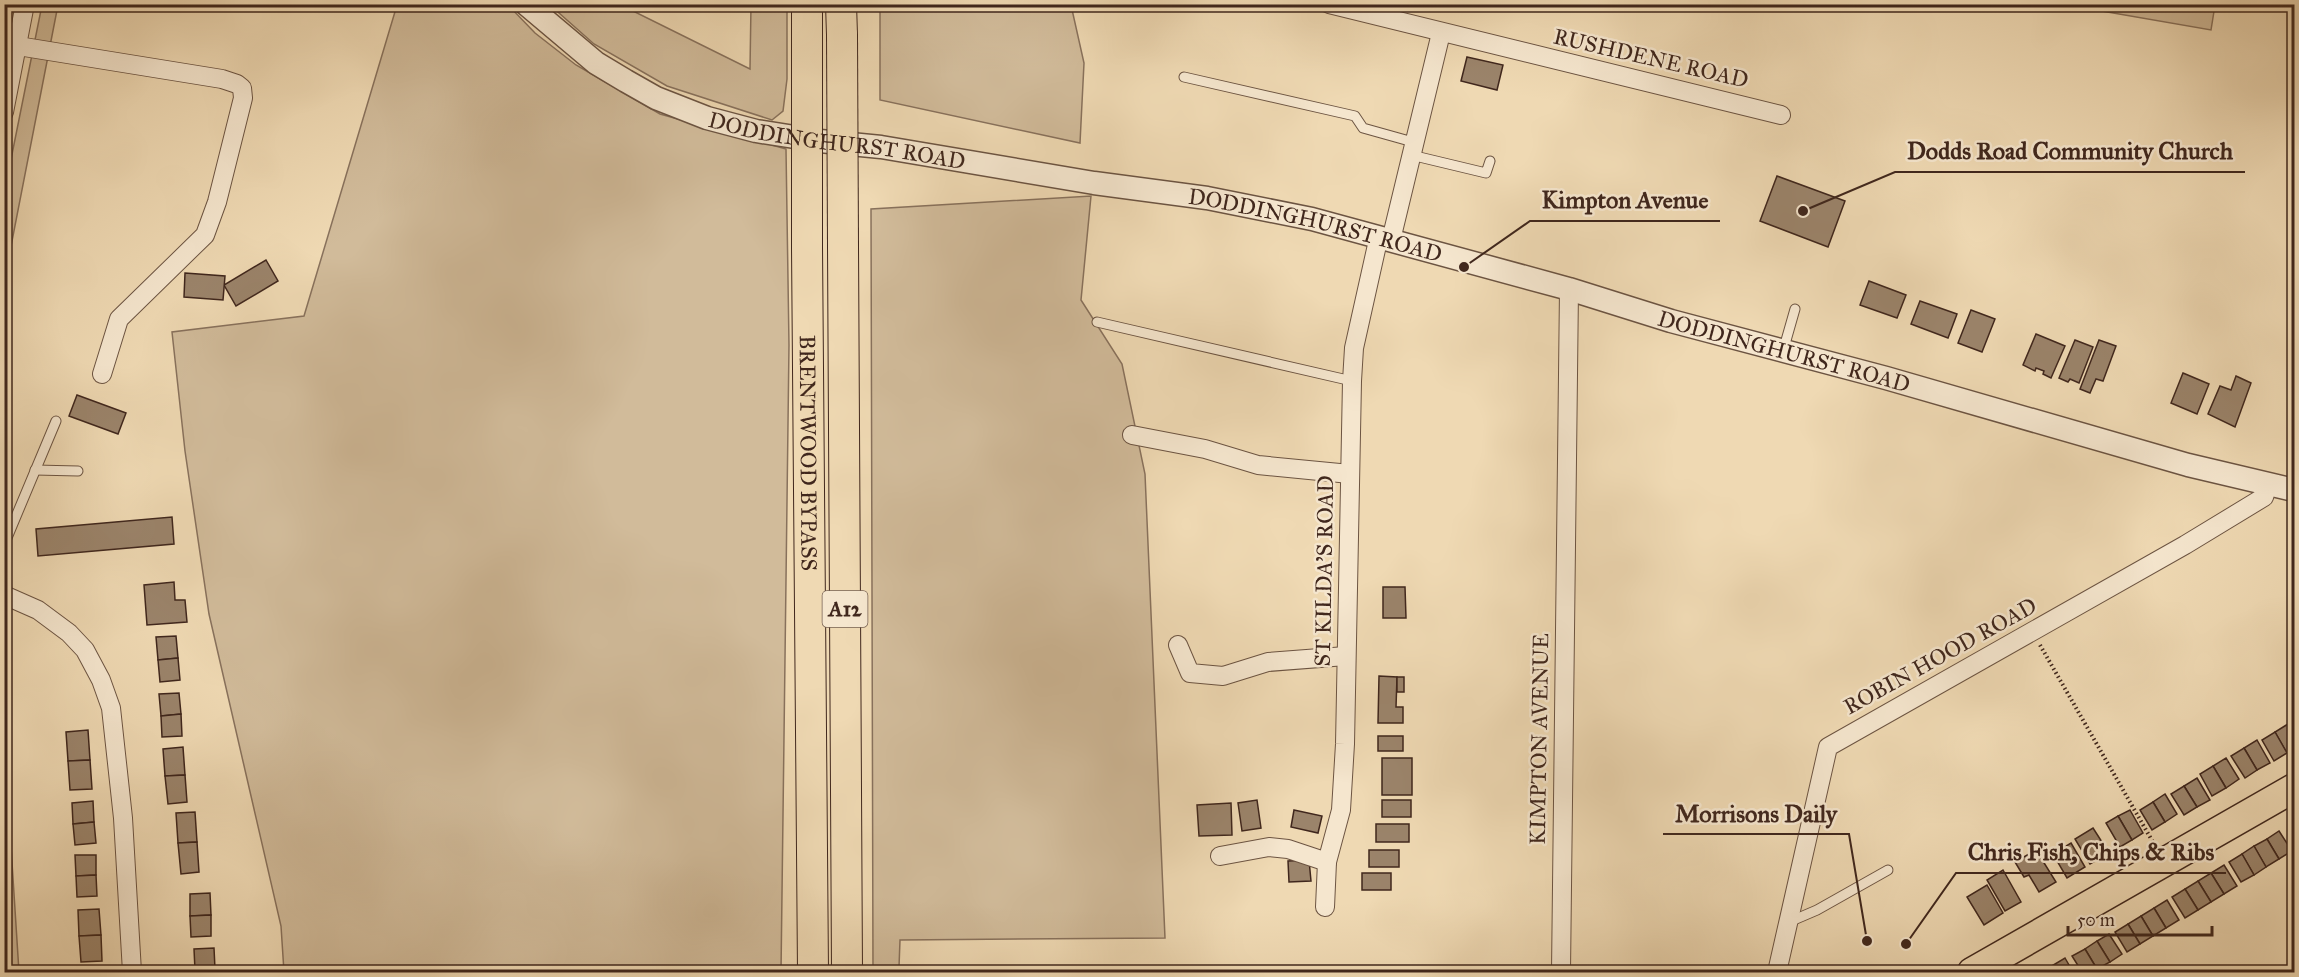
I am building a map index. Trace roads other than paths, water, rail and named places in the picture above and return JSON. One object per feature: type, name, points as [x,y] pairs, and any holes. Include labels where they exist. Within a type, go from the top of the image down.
[{"type":"highway","name":"BRENTWOOD BYPASS","points":[[807,4],[813,972]]},
{"type":"highway","name":"BRENTWOOD BYPASS","points":[[842,4],[847,972]]},
{"type":"main road","points":[[1972,972],[2295,788]]},
{"type":"street","points":[[4,111],[25,4]]},
{"type":"street","name":"DODDINGHURST ROAD","points":[[526,4],[596,63],[656,98],[707,118],[756,131],[881,147],[1094,183],[1207,198],[1312,219],[1569,289],[1671,321],[1886,378],[2188,465],[2295,490]]},
{"type":"street","name":"RUSHDENE ROAD","points":[[1329,4],[1780,115]]},
{"type":"street","points":[[1385,238],[1412,149],[1441,33]]},
{"type":"street","points":[[18,46],[222,79],[242,88],[243,98],[213,218],[205,235],[118,319],[102,374]]},
{"type":"street","name":"ST KILDA'S ROAD","points":[[1325,907],[1327,862],[1341,810],[1345,744],[1354,348],[1385,238]]},
{"type":"street","name":"KIMPTON AVENUE","points":[[1561,972],[1569,289]]},
{"type":"street","points":[[1132,435],[1186,444],[1258,465],[1350,474]]},
{"type":"street","name":"ROBIN HOOD ROAD","points":[[1777,972],[1828,747],[2185,545],[2264,497],[2268,484]]},
{"type":"street","points":[[4,595],[38,610],[69,633],[85,650],[101,680],[111,708],[123,818],[132,972]]},
{"type":"street","points":[[1178,645],[1190,673],[1222,676],[1268,662],[1346,656]]},
{"type":"street","points":[[1220,856],[1269,847],[1288,849],[1327,862]]},
{"type":"lane","points":[[1184,77],[1355,116],[1363,128],[1412,149],[1486,173],[1490,160]]},
{"type":"lane","points":[[1783,351],[1795,309]]},
{"type":"lane","points":[[1097,322],[1352,381]]},
{"type":"lane","points":[[4,545],[56,421]]},
{"type":"lane","points":[[35,470],[78,471]]},
{"type":"lane","points":[[1789,922],[1817,910],[1888,870]]},
{"type":"place","name":"Dodds Road Community Church","points":[[1803,211]]},
{"type":"place","name":"Kimpton Avenue","points":[[1464,267]]},
{"type":"place","name":"Morrisons Daily","points":[[1867,941]]},
{"type":"place","name":"Chris Fish, Chips & Ribs","points":[[1906,944]]}]
